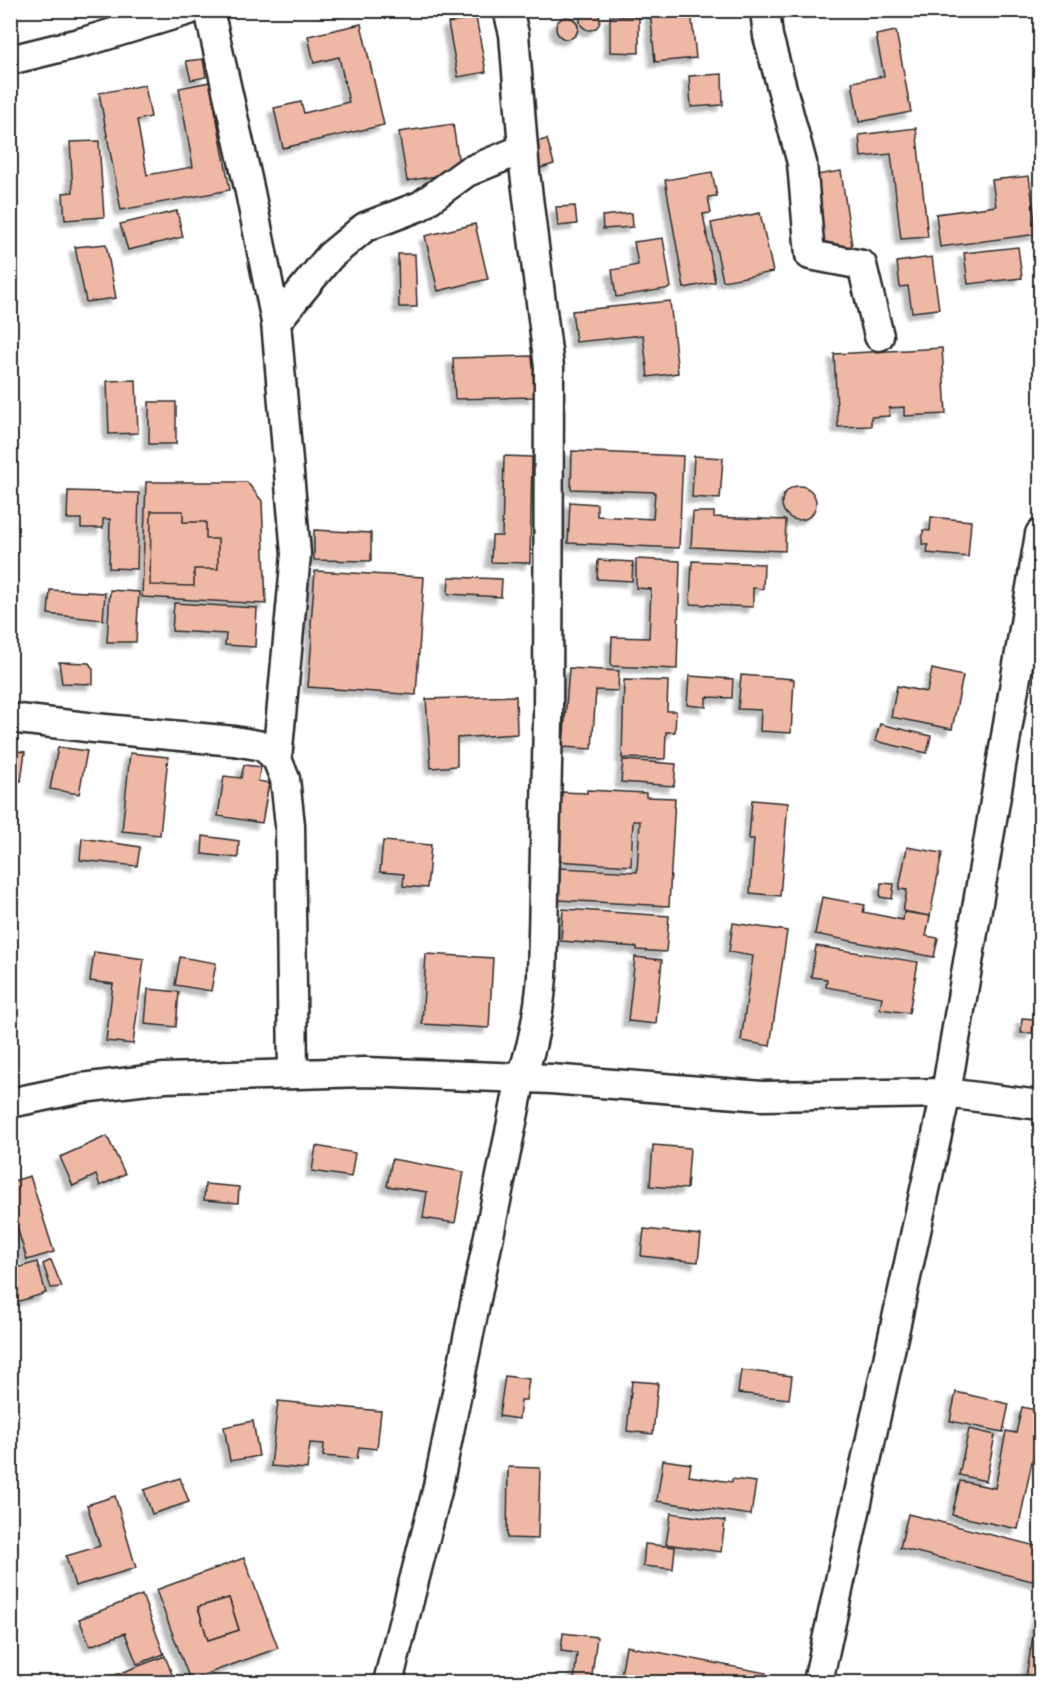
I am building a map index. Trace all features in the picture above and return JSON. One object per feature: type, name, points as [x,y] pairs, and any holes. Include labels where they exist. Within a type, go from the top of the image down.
[{"type":"street","points":[[10,60],[87,41],[189,10]]},
{"type":"street","points":[[209,10],[250,192],[276,322],[296,554],[277,759]]},
{"type":"street","points":[[388,1683],[437,1491],[521,1078],[531,1052],[539,1011],[542,977],[548,721],[549,367],[523,149],[514,34],[508,10]]},
{"type":"street","points":[[765,10],[768,36],[802,163],[810,255],[862,265],[879,336]]},
{"type":"street","points":[[276,322],[330,256],[365,227],[420,206],[467,172],[523,149]]},
{"type":"street","points":[[818,1683],[946,1093],[1041,534]]},
{"type":"street","points":[[10,718],[234,741],[263,746],[277,759],[285,779],[290,825],[293,1073]]},
{"type":"street","points":[[10,1104],[82,1088],[164,1078],[366,1072],[521,1078],[762,1096],[946,1093],[1041,1105]]},
{"type":"building","points":[[590,10],[597,13],[600,20],[597,27],[590,30],[583,27],[580,20],[583,13]]},
{"type":"building","points":[[650,10],[691,10],[696,58],[655,62]]},
{"type":"building","points":[[610,16],[639,16],[639,53],[610,52]]},
{"type":"building","points":[[476,17],[486,72],[458,77],[448,23]]},
{"type":"building","points":[[567,17],[575,20],[578,28],[575,36],[567,39],[559,36],[556,28],[559,20]]},
{"type":"building","points":[[361,24],[384,125],[283,148],[274,108],[301,102],[304,113],[349,102],[339,57],[314,63],[308,36]]},
{"type":"building","points":[[896,31],[911,112],[859,122],[852,82],[884,76],[876,35]]},
{"type":"building","points":[[203,59],[206,77],[191,80],[186,61]]},
{"type":"building","points":[[722,74],[723,105],[691,107],[689,76]]},
{"type":"building","points":[[210,82],[230,190],[121,210],[99,93],[145,85],[151,117],[137,120],[147,175],[193,167],[179,88]]},
{"type":"building","points":[[453,124],[460,172],[407,181],[399,132]]},
{"type":"building","points":[[916,128],[928,237],[901,239],[891,154],[861,157],[859,135]]},
{"type":"building","points":[[547,139],[554,164],[540,168],[533,143]]},
{"type":"building","points":[[99,141],[104,217],[65,220],[63,193],[73,192],[70,142]]},
{"type":"building","points":[[841,171],[852,246],[821,251],[810,176]]},
{"type":"building","points":[[712,172],[717,196],[708,197],[711,213],[703,214],[715,282],[684,288],[665,180]]},
{"type":"building","points":[[1029,176],[1037,234],[940,247],[936,214],[996,206],[992,180]]},
{"type":"building","points":[[575,206],[577,224],[558,226],[556,207]]},
{"type":"building","points":[[177,211],[183,237],[128,250],[120,224]]},
{"type":"building","points":[[632,213],[633,227],[603,229],[602,216]]},
{"type":"building","points":[[760,213],[773,272],[723,281],[711,223]]},
{"type":"building","points":[[475,224],[488,279],[438,291],[425,236]]},
{"type":"building","points":[[663,238],[671,288],[616,297],[612,270],[638,265],[634,242]]},
{"type":"building","points":[[106,244],[116,298],[86,302],[75,247]]},
{"type":"building","points":[[1018,247],[1022,278],[968,284],[964,253]]},
{"type":"building","points":[[398,254],[415,254],[417,307],[399,307]]},
{"type":"building","points":[[932,257],[939,309],[912,312],[908,286],[900,287],[897,262]]},
{"type":"building","points":[[670,301],[678,373],[648,377],[643,335],[576,342],[572,311]]},
{"type":"building","points":[[942,348],[946,414],[904,416],[904,407],[889,408],[890,416],[871,417],[871,426],[838,427],[834,354]]},
{"type":"building","points":[[533,356],[534,397],[455,399],[453,358]]},
{"type":"building","points":[[136,380],[138,433],[109,434],[107,381]]},
{"type":"building","points":[[149,402],[176,402],[176,444],[149,444]]},
{"type":"building","points":[[572,451],[683,456],[679,548],[568,543],[570,502],[597,504],[597,516],[653,519],[655,492],[571,489]]},
{"type":"building","points":[[504,456],[532,457],[530,563],[491,562],[492,536],[502,536]]},
{"type":"building","points":[[694,456],[723,458],[720,499],[692,497]]},
{"type":"building","points":[[146,482],[247,482],[262,501],[266,604],[142,597]]},
{"type":"building","points":[[799,486],[811,491],[816,503],[811,515],[799,520],[787,515],[782,503],[787,491]]},
{"type":"building","points":[[68,491],[139,493],[137,569],[109,568],[110,519],[103,519],[103,528],[81,528],[81,519],[67,519]]},
{"type":"building","points":[[151,511],[183,511],[183,522],[206,522],[206,539],[218,539],[218,569],[194,569],[194,586],[150,585]]},
{"type":"building","points":[[693,512],[714,512],[714,517],[786,520],[785,551],[691,547]]},
{"type":"building","points":[[931,517],[971,521],[968,557],[927,553],[928,545],[922,544],[923,530],[930,531]]},
{"type":"building","points":[[314,530],[371,533],[371,561],[314,560]]},
{"type":"building","points":[[636,559],[680,561],[677,669],[611,666],[612,637],[649,638],[651,589],[636,588]]},
{"type":"building","points":[[598,560],[633,562],[632,581],[597,579]]},
{"type":"building","points":[[692,561],[764,564],[763,589],[753,588],[753,607],[690,604]]},
{"type":"building","points":[[315,571],[424,577],[416,695],[308,687]]},
{"type":"building","points":[[449,577],[502,579],[501,597],[448,594]]},
{"type":"building","points":[[50,590],[105,593],[103,620],[48,614]]},
{"type":"building","points":[[110,590],[139,592],[136,642],[107,642]]},
{"type":"building","points":[[174,603],[257,608],[255,647],[225,645],[226,634],[172,631]]},
{"type":"building","points":[[59,662],[89,663],[93,669],[93,684],[62,683]]},
{"type":"building","points":[[569,668],[619,671],[618,691],[596,690],[592,749],[563,747]]},
{"type":"building","points":[[932,669],[963,676],[952,729],[891,717],[897,686],[927,692]]},
{"type":"building","points":[[741,675],[794,679],[791,733],[760,731],[761,710],[738,709]]},
{"type":"building","points":[[689,676],[733,679],[732,698],[706,697],[706,707],[687,705]]},
{"type":"building","points":[[624,680],[668,681],[667,711],[676,711],[675,732],[666,732],[665,759],[622,758]]},
{"type":"building","points":[[516,696],[517,734],[457,738],[457,766],[431,768],[426,699]]},
{"type":"building","points":[[880,724],[931,736],[927,753],[875,741]]},
{"type":"building","points":[[58,747],[87,751],[79,794],[50,789]]},
{"type":"building","points":[[10,750],[25,752],[21,781],[10,779]]},
{"type":"building","points":[[130,753],[168,757],[160,835],[122,831]]},
{"type":"building","points":[[623,760],[676,764],[674,786],[621,782]]},
{"type":"building","points":[[244,765],[261,767],[258,781],[269,783],[262,823],[218,816],[224,776],[241,778]]},
{"type":"building","points":[[587,790],[646,793],[646,797],[675,798],[669,906],[559,900],[560,868],[637,872],[640,821],[633,821],[631,866],[557,861],[561,792],[587,793]]},
{"type":"building","points":[[752,800],[788,803],[780,896],[750,893],[754,839],[749,839]]},
{"type":"building","points":[[203,836],[239,841],[238,858],[202,854]]},
{"type":"building","points":[[82,838],[140,847],[137,866],[80,860]]},
{"type":"building","points":[[383,841],[431,845],[427,888],[403,886],[404,874],[380,872]]},
{"type":"building","points":[[907,847],[942,853],[930,916],[903,911],[907,890],[899,889]]},
{"type":"building","points":[[881,883],[894,884],[892,899],[880,897]]},
{"type":"building","points":[[822,897],[865,905],[863,912],[903,920],[904,912],[930,916],[926,936],[938,938],[934,957],[815,934]]},
{"type":"building","points":[[563,909],[669,916],[666,952],[637,950],[637,947],[561,941]]},
{"type":"building","points":[[733,923],[787,931],[770,1046],[741,1041],[753,956],[729,952]]},
{"type":"building","points":[[816,946],[918,962],[909,1013],[880,1009],[882,997],[826,987],[827,979],[811,977]]},
{"type":"building","points":[[94,952],[144,959],[133,1044],[106,1041],[113,984],[90,981]]},
{"type":"building","points":[[426,954],[493,958],[489,1028],[422,1024]]},
{"type":"building","points":[[180,957],[216,963],[211,991],[175,985]]},
{"type":"building","points":[[635,957],[662,960],[656,1024],[628,1021]]},
{"type":"building","points":[[148,989],[179,992],[176,1027],[145,1024]]},
{"type":"building","points":[[1022,1018],[1034,1019],[1032,1033],[1021,1033]]},
{"type":"building","points":[[107,1136],[125,1174],[100,1186],[96,1175],[73,1186],[60,1157]]},
{"type":"building","points":[[653,1145],[690,1148],[687,1189],[650,1186]]},
{"type":"building","points":[[316,1146],[355,1153],[351,1177],[312,1171]]},
{"type":"building","points":[[392,1159],[464,1172],[455,1223],[423,1218],[427,1192],[387,1186]]},
{"type":"building","points":[[30,1176],[54,1252],[27,1260],[14,1217],[10,1218],[10,1182]]},
{"type":"building","points":[[205,1184],[239,1187],[238,1203],[204,1200]]},
{"type":"building","points":[[644,1229],[701,1235],[698,1262],[641,1256]]},
{"type":"building","points":[[51,1260],[62,1287],[51,1288],[43,1264]]},
{"type":"building","points":[[37,1262],[46,1293],[10,1304],[10,1270]]},
{"type":"building","points":[[741,1370],[792,1376],[789,1399],[738,1393]]},
{"type":"building","points":[[505,1376],[529,1379],[526,1400],[521,1400],[519,1419],[499,1416]]},
{"type":"building","points":[[632,1381],[658,1383],[653,1434],[627,1431]]},
{"type":"building","points":[[956,1392],[1009,1404],[1003,1432],[950,1421]]},
{"type":"building","points":[[278,1401],[381,1411],[377,1449],[359,1447],[357,1459],[323,1456],[324,1444],[310,1443],[307,1469],[271,1466]]},
{"type":"building","points":[[1022,1407],[1040,1411],[1040,1423],[1018,1529],[952,1515],[960,1481],[995,1488],[1006,1431],[1016,1433]]},
{"type":"building","points":[[253,1421],[259,1456],[230,1461],[224,1427]]},
{"type":"building","points":[[969,1429],[995,1435],[986,1481],[959,1475]]},
{"type":"building","points":[[663,1460],[691,1464],[689,1476],[732,1482],[732,1479],[756,1482],[751,1515],[657,1501]]},
{"type":"building","points":[[508,1467],[540,1468],[538,1539],[507,1538]]},
{"type":"building","points":[[180,1478],[189,1502],[152,1514],[144,1490]]},
{"type":"building","points":[[115,1496],[136,1568],[75,1586],[66,1556],[100,1546],[87,1505]]},
{"type":"building","points":[[671,1513],[725,1521],[721,1552],[666,1544]]},
{"type":"building","points":[[908,1514],[1040,1547],[1040,1583],[900,1548]]},
{"type":"building","points":[[645,1544],[675,1547],[673,1569],[643,1566]]},
{"type":"building","points":[[244,1558],[278,1648],[190,1680],[156,1590]],"holes":[[[229,1598],[239,1630],[208,1640],[198,1607]]]},
{"type":"building","points":[[142,1595],[164,1654],[137,1664],[125,1633],[90,1646],[79,1619]]},
{"type":"building","points":[[1040,1597],[1040,1682],[1025,1682]]},
{"type":"building","points":[[229,1598],[239,1630],[208,1640],[198,1607]]},
{"type":"building","points":[[563,1633],[597,1637],[591,1682],[574,1682],[577,1653],[561,1651]]},
{"type":"building","points":[[626,1646],[766,1673],[764,1682],[664,1682],[642,1678],[641,1682],[620,1682]]},
{"type":"building","points":[[165,1656],[175,1682],[97,1682]]}]
